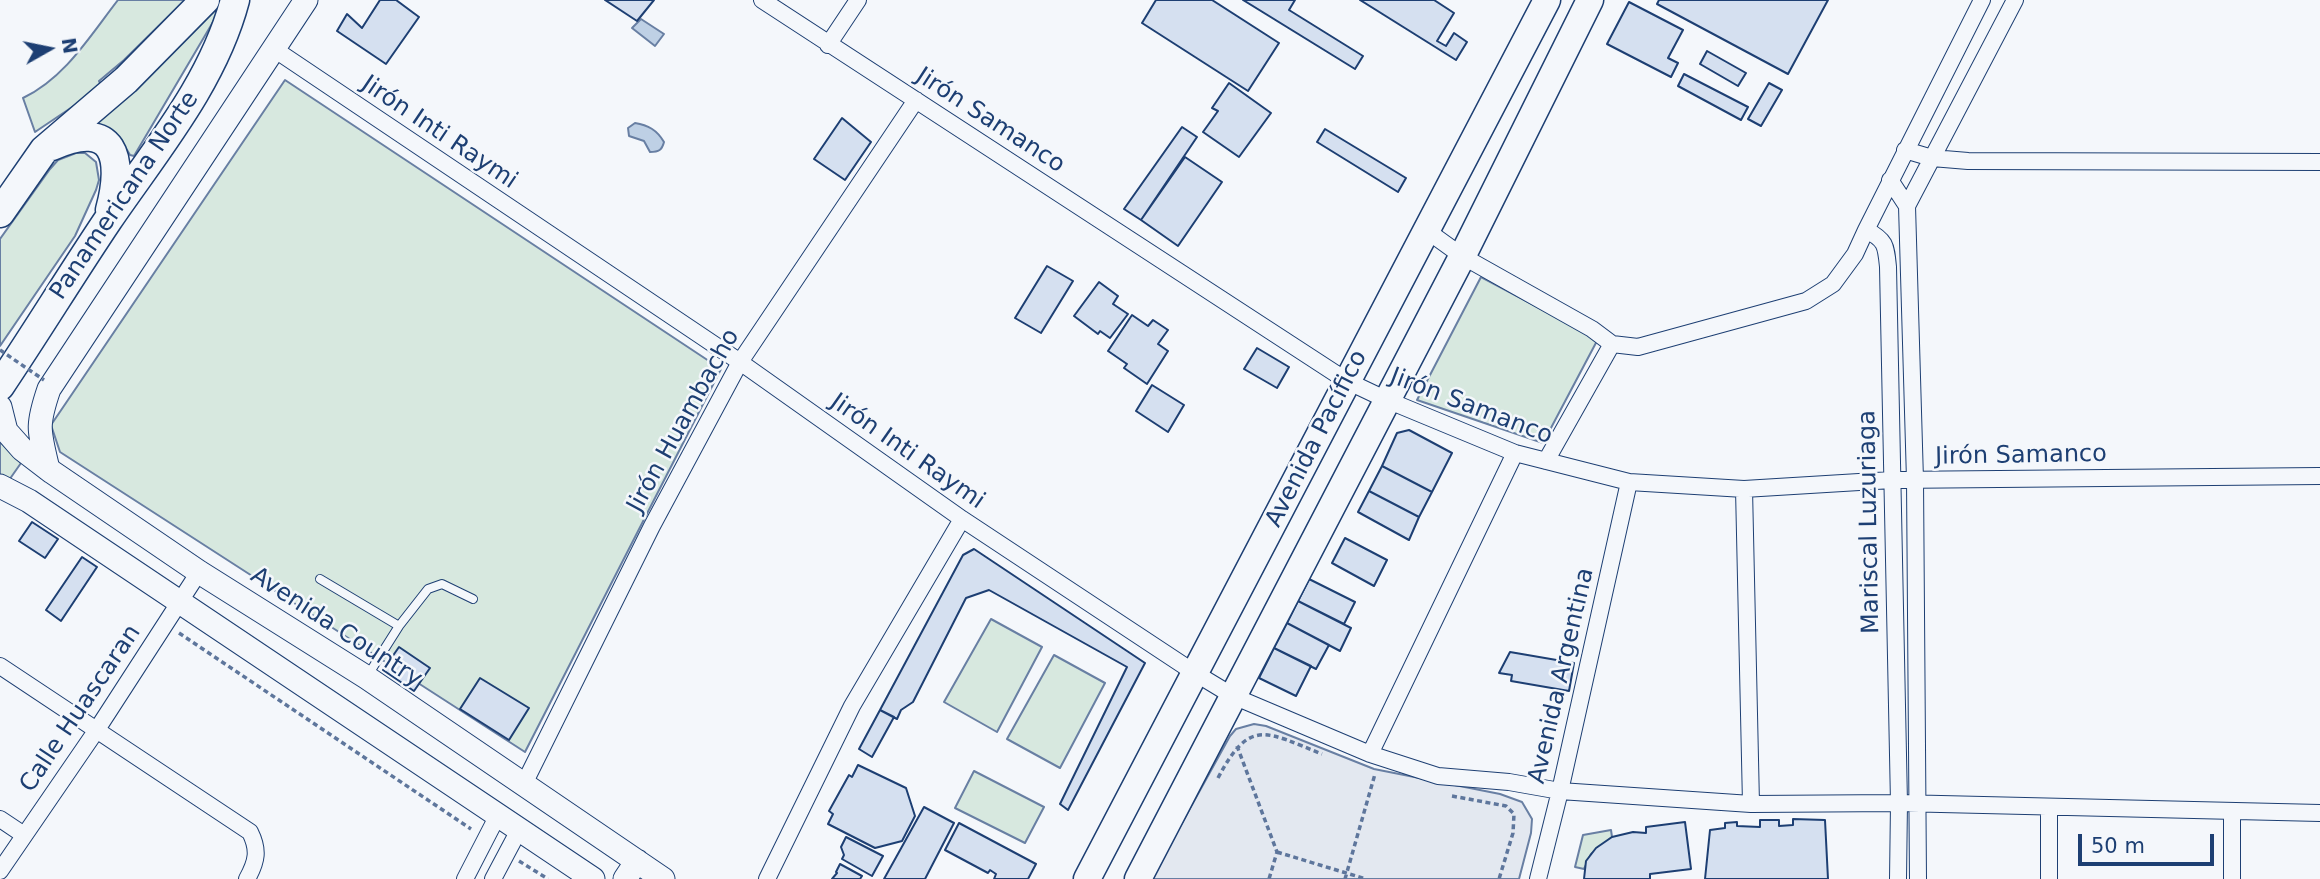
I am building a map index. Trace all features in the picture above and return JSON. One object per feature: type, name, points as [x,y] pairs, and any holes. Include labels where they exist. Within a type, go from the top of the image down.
[{"type":"highway","points":[[0,213],[44,150],[126,80],[205,0]]},
{"type":"highway","name":"Panamericana Norte","points":[[1,394],[108,220],[160,147],[201,82],[230,21],[236,0]]},
{"type":"highway","points":[[44,150],[66,140],[82,137],[103,142],[111,150],[117,171],[108,220]]},
{"type":"main road","points":[[48,469],[38,428],[49,388],[306,0]]},
{"type":"main road","name":"Avenida Pacífico","points":[[1087,879],[1547,0]]},
{"type":"main road","name":"Avenida Pacífico","points":[[1138,879],[1462,256],[1590,0]]},
{"type":"main road","name":"Avenida Country","points":[[1,394],[6,431],[22,449],[48,469],[199,572],[366,677],[524,784],[631,870],[663,879]]},
{"type":"main road","points":[[0,486],[26,499],[593,879]]},
{"type":"main road","points":[[0,499],[26,499]]},
{"type":"main road","points":[[97,547],[113,549],[121,545],[126,532],[122,518]]},
{"type":"main road","points":[[395,744],[417,712]]},
{"type":"street","name":"Jirón Samanco","points":[[762,0],[1347,381],[1515,453],[1629,482],[1744,489],[1892,480],[2320,476]]},
{"type":"street","points":[[828,45],[858,0]]},
{"type":"street","points":[[1426,230],[1462,256],[1591,329],[1612,344],[1638,347],[1807,301],[1833,284],[1855,254],[1982,0]]},
{"type":"street","points":[[1890,180],[1907,206],[2015,0]]},
{"type":"street","name":"Jirón Inti Raymi","points":[[274,49],[740,362],[962,519],[1195,673],[1233,696],[1370,754],[1438,776],[1509,782],[1560,791],[1751,804],[1919,803],[2320,813]]},
{"type":"street","name":"Jirón Huambacho","points":[[524,784],[652,526],[740,362],[916,100]]},
{"type":"street","points":[[1905,150],[1933,158],[1968,161],[2320,162]]},
{"type":"street","name":"Mariscal Luzuriaga","points":[[1907,206],[1915,480],[1918,879]]},
{"type":"street","name":"Mariscal Luzuriaga","points":[[1866,230],[1880,237],[1886,249],[1888,267],[1899,803],[1898,879]]},
{"type":"street","points":[[1546,461],[1612,344]]},
{"type":"street","points":[[1370,754],[1515,453]]},
{"type":"street","name":"Avenida Argentina","points":[[1538,879],[1629,482]]},
{"type":"street","points":[[1744,489],[1751,804]]},
{"type":"street","points":[[767,879],[852,706],[962,519]]},
{"type":"street","name":"Calle Huascaran","points":[[0,871],[96,731],[199,572]]},
{"type":"street","points":[[0,666],[250,832],[256,845],[256,862],[247,879]]},
{"type":"street","points":[[2049,807],[2049,879]]},
{"type":"street","points":[[2232,811],[2232,879]]},
{"type":"street","points":[[465,879],[498,815]]},
{"type":"street","points":[[0,819],[24,835]]},
{"type":"street","points":[[493,879],[519,830]]},
{"type":"lane","points":[[320,579],[399,625]]},
{"type":"lane","points":[[366,677],[399,625],[428,589],[442,584],[473,599]]},
{"type":"path","points":[[0,350],[44,380]]},
{"type":"path","points":[[166,624],[471,829]]},
{"type":"path","points":[[1213,787],[1237,746],[1247,738],[1273,735],[1324,755]]},
{"type":"path","points":[[1237,746],[1277,852],[1269,879]]},
{"type":"path","points":[[1345,879],[1375,774]]},
{"type":"path","points":[[1447,794],[1511,809],[1514,824],[1499,879]]},
{"type":"path","points":[[1277,852],[1366,879]]},
{"type":"path","points":[[517,859],[548,879]]},
{"type":"shaded area","points":[[118,0],[185,0],[99,81],[102,87],[35,132],[23,98],[38,90],[64,68]]},
{"type":"shaded area","points":[[217,0],[226,0],[134,156],[130,155],[115,134],[93,122]]},
{"type":"shaded area","points":[[285,80],[721,369],[525,752],[60,452],[51,425]]},
{"type":"shaded area","points":[[76,153],[85,153],[96,162],[99,180],[96,190],[75,236],[0,346],[0,239],[50,169],[58,160]]},
{"type":"shaded area","points":[[1481,277],[1598,339],[1543,443],[1417,400]]},
{"type":"shaded area","points":[[0,441],[21,463],[7,483],[0,478]]},
{"type":"shaded area","points":[[991,619],[1042,647],[997,732],[944,702]]},
{"type":"shaded area","points":[[1054,655],[1105,683],[1060,768],[1007,739]]},
{"type":"shaded area","points":[[1254,724],[1266,726],[1374,769],[1500,794],[1522,802],[1532,819],[1519,879],[1151,879],[1230,736],[1236,729]]},
{"type":"shaded area","points":[[974,771],[1044,807],[1025,843],[955,808]]},
{"type":"shaded area","points":[[1611,830],[1612,837],[1591,854],[1584,869],[1575,867],[1583,835]]},
{"type":"water","points":[[641,19],[664,34],[655,46],[632,28]]},
{"type":"water","points":[[635,123],[658,134],[664,142],[661,149],[650,152],[644,141],[629,136],[628,128]]},
{"type":"building","points":[[380,0],[396,0],[419,17],[386,64],[337,31],[347,14],[362,28]]},
{"type":"building","points":[[605,0],[654,0],[637,21]]},
{"type":"building","points":[[1156,0],[1212,0],[1279,43],[1248,91],[1142,23]]},
{"type":"building","points":[[1243,0],[1295,0],[1289,10],[1363,56],[1355,69]]},
{"type":"building","points":[[1360,0],[1434,0],[1454,13],[1437,41],[1446,46],[1454,33],[1467,42],[1456,60]]},
{"type":"building","points":[[1659,0],[1828,0],[1788,74],[1657,4]]},
{"type":"building","points":[[1629,2],[1683,30],[1668,58],[1678,63],[1671,77],[1607,44]]},
{"type":"building","points":[[1707,51],[1746,73],[1738,86],[1700,64]]},
{"type":"building","points":[[1684,74],[1748,107],[1741,120],[1678,86]]},
{"type":"building","points":[[1229,83],[1271,113],[1239,157],[1203,132],[1218,111],[1212,108]]},
{"type":"building","points":[[1769,83],[1782,90],[1761,126],[1748,119]]},
{"type":"building","points":[[842,118],[871,142],[845,180],[814,159]]},
{"type":"building","points":[[1182,127],[1197,137],[1141,220],[1124,209]]},
{"type":"building","points":[[1325,129],[1406,178],[1398,192],[1317,142]]},
{"type":"building","points":[[1185,157],[1222,182],[1178,246],[1141,220]]},
{"type":"building","points":[[1047,266],[1073,281],[1041,333],[1015,318]]},
{"type":"building","points":[[1099,282],[1118,296],[1113,304],[1128,314],[1110,338],[1100,331],[1098,334],[1074,316]]},
{"type":"building","points":[[1132,315],[1148,326],[1153,320],[1168,330],[1158,344],[1168,351],[1147,384],[1124,368],[1127,364],[1108,351]]},
{"type":"building","points":[[1257,348],[1289,367],[1277,388],[1244,369]]},
{"type":"building","points":[[1152,385],[1184,405],[1168,432],[1136,411]]},
{"type":"building","points":[[1409,430],[1452,453],[1432,492],[1382,466],[1397,433]]},
{"type":"building","points":[[1382,466],[1432,492],[1419,517],[1369,491]]},
{"type":"building","points":[[1369,491],[1419,517],[1409,540],[1358,512]]},
{"type":"building","points":[[32,522],[58,539],[45,558],[19,541]]},
{"type":"building","points":[[1345,538],[1387,560],[1374,586],[1332,563]]},
{"type":"building","points":[[974,549],[1145,663],[1068,810],[1060,804],[1127,667],[989,590],[966,598],[913,702],[901,710],[897,719],[880,710],[963,555]]},
{"type":"building","points":[[82,557],[97,567],[61,621],[46,610]]},
{"type":"building","points":[[1309,579],[1355,602],[1344,624],[1298,601]]},
{"type":"building","points":[[1298,601],[1351,628],[1340,651],[1287,623]]},
{"type":"building","points":[[1287,623],[1329,645],[1316,669],[1274,648]]},
{"type":"building","points":[[399,647],[430,668],[414,691],[383,670]]},
{"type":"building","points":[[1274,648],[1311,666],[1296,696],[1259,678]]},
{"type":"building","points":[[1510,652],[1574,663],[1569,691],[1511,681],[1512,675],[1499,673]]},
{"type":"building","points":[[480,678],[529,708],[509,740],[460,709]]},
{"type":"building","points":[[880,710],[894,717],[872,757],[859,749]]},
{"type":"building","points":[[858,765],[906,788],[915,816],[902,841],[875,848],[828,824],[833,814],[829,811],[849,775],[852,777]]},
{"type":"building","points":[[924,807],[954,823],[925,879],[884,879]]},
{"type":"building","points":[[1793,819],[1825,820],[1828,879],[1705,879],[1710,830],[1725,828],[1725,823],[1737,822],[1737,826],[1760,827],[1760,820],[1779,820],[1779,826],[1793,825]]},
{"type":"building","points":[[1685,822],[1691,869],[1650,874],[1650,879],[1584,879],[1586,861],[1596,848],[1612,837],[1633,832],[1646,833],[1646,827]]},
{"type":"building","points":[[959,823],[1036,864],[1028,879],[994,879],[996,874],[990,870],[988,873],[945,850]]},
{"type":"building","points":[[846,837],[883,856],[872,876],[842,859],[844,855],[841,847]]},
{"type":"building","points":[[840,864],[862,876],[860,879],[832,879]]}]
